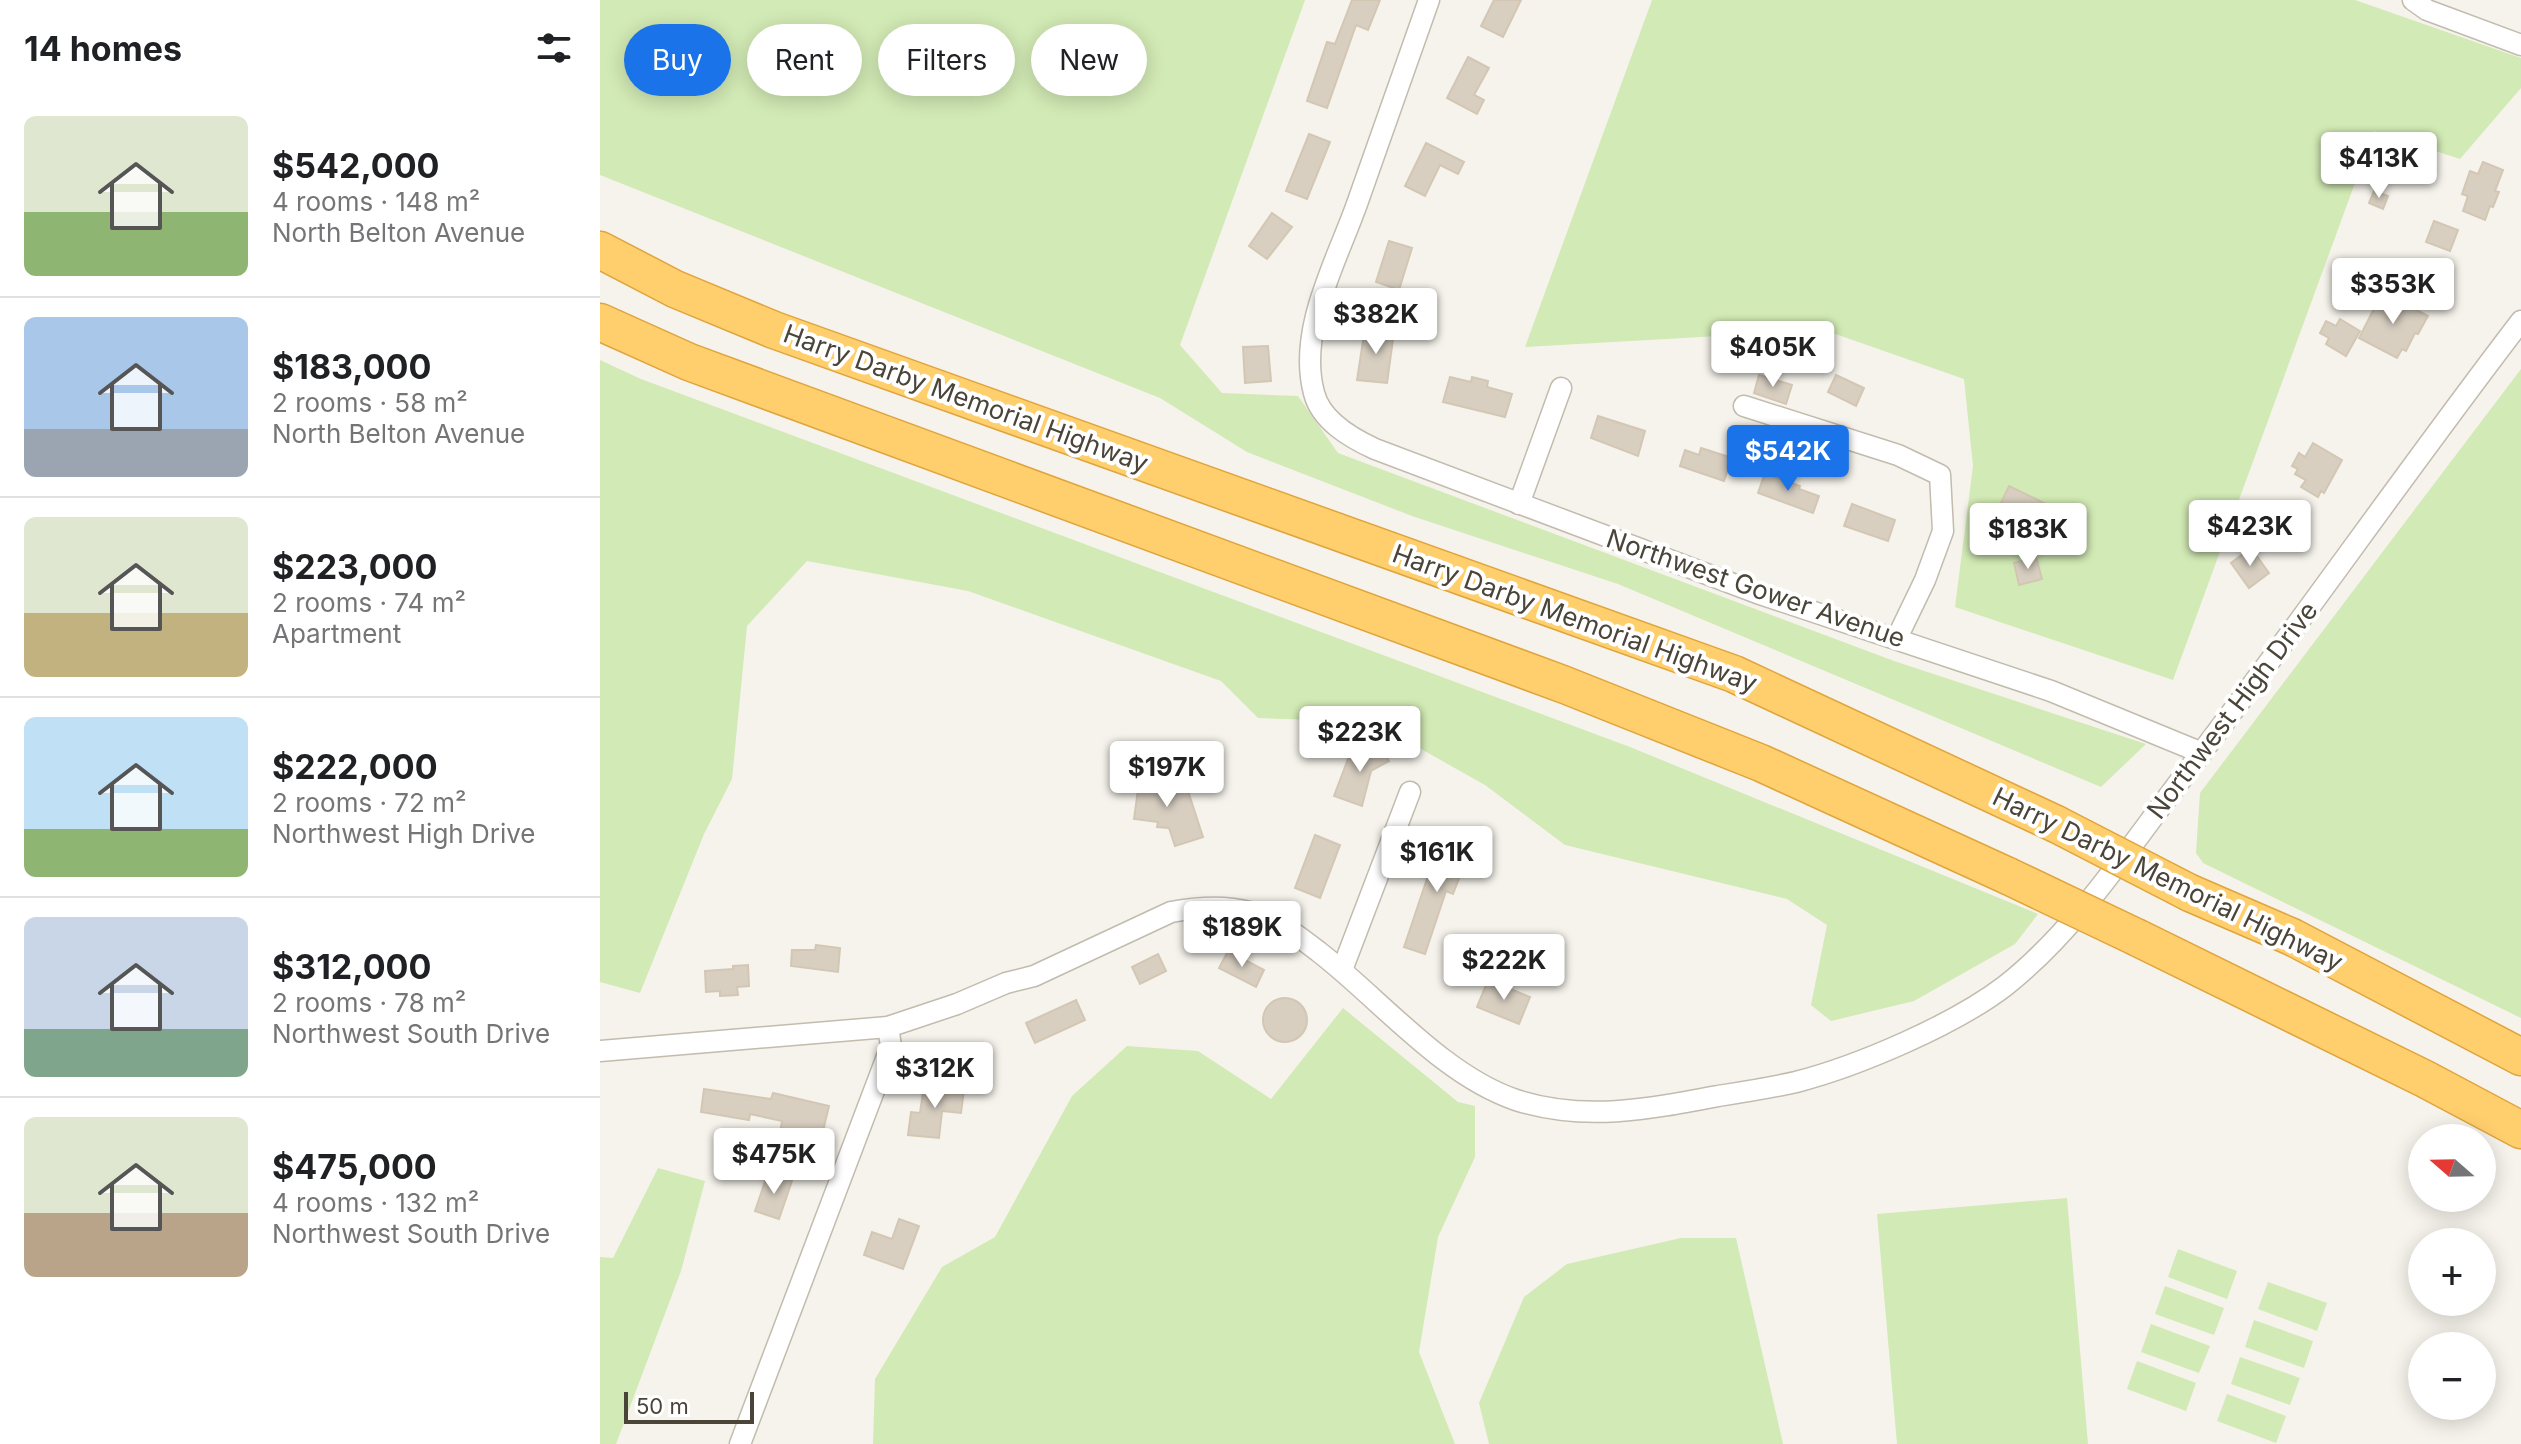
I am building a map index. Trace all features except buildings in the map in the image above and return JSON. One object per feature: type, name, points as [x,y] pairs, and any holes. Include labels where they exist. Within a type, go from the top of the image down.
[{"type":"highway","name":"Harry Darby Memorial Highway","points":[[600,250],[675,289],[774,330],[1734,674],[2056,824],[2190,893],[2292,937],[2521,1057]]},
{"type":"highway","points":[[600,322],[703,367],[1593,696],[1761,763],[2138,938],[2425,1079],[2521,1130]]},
{"type":"street","name":"Northwest Gower Avenue","points":[[1429,0],[1352,219],[1325,283],[1316,317],[1310,373],[1315,397],[1338,427],[1359,442],[1519,504],[1757,593],[2051,691],[2202,753]]},
{"type":"street","points":[[2413,0],[2427,10],[2521,45]]},
{"type":"street","name":"Northwest High Drive","points":[[600,1051],[888,1027],[957,1004],[1006,983],[1034,976],[1171,912],[1221,907],[1261,915],[1285,926],[1342,970],[1439,1056],[1481,1085],[1518,1100],[1583,1112],[1642,1111],[1795,1082],[1841,1068],[1952,1018],[2004,987],[2052,943],[2202,753],[2521,321]]},
{"type":"street","points":[[1519,504],[1561,388]]},
{"type":"street","points":[[1744,406],[1898,455],[1940,475],[1943,531],[1925,580],[1897,638]]},
{"type":"street","points":[[1342,970],[1410,792]]},
{"type":"street","points":[[740,1444],[891,1046],[888,1027]]},
{"type":"green space","points":[[600,0],[1305,0],[1180,345],[1222,393],[1298,396],[1338,453],[1894,661],[2146,744],[2101,787],[1618,584],[1412,516],[1247,452],[1160,398],[600,175]]},
{"type":"green space","points":[[1652,0],[2355,0],[2521,58],[2521,88],[2460,159],[2374,131],[2173,680],[1955,607],[1973,466],[1964,379],[1824,330],[1525,347]]},
{"type":"green space","points":[[600,360],[641,379],[1630,747],[2038,914],[2015,944],[1914,1001],[1831,1021],[1811,1005],[1827,925],[1787,899],[1565,845],[1485,785],[1373,722],[1258,718],[1221,681],[968,591],[807,561],[747,626],[732,779],[704,834],[640,993],[600,982]]},
{"type":"green space","points":[[2521,369],[2521,1018],[2203,863],[2196,853],[2200,793]]},
{"type":"green space","points":[[1343,1008],[1458,1102],[1475,1106],[1475,1157],[1438,1237],[1419,1352],[1455,1444],[873,1444],[875,1379],[942,1267],[995,1237],[1072,1096],[1127,1046],[1198,1051],[1271,1099]]},
{"type":"green space","points":[[658,1168],[705,1181],[681,1271],[616,1444],[600,1444],[600,1257],[613,1258]]},
{"type":"green space","points":[[2067,1198],[2088,1444],[1897,1444],[1877,1214]]},
{"type":"green space","points":[[1681,1238],[1736,1238],[1783,1444],[1489,1444],[1479,1403],[1524,1297],[1567,1264]]},
{"type":"green space","points":[[2178,1249],[2237,1271],[2227,1299],[2168,1277]]},
{"type":"green space","points":[[2268,1282],[2327,1303],[2317,1331],[2258,1309]]},
{"type":"green space","points":[[2165,1286],[2224,1308],[2214,1335],[2155,1314]]},
{"type":"green space","points":[[2254,1320],[2313,1341],[2304,1368],[2245,1347]]},
{"type":"green space","points":[[2151,1324],[2210,1346],[2199,1373],[2141,1352]]},
{"type":"green space","points":[[2240,1357],[2300,1378],[2290,1405],[2231,1384]]},
{"type":"green space","points":[[2137,1361],[2196,1383],[2186,1411],[2127,1389]]},
{"type":"green space","points":[[2227,1394],[2286,1416],[2276,1443],[2217,1421]]}]
